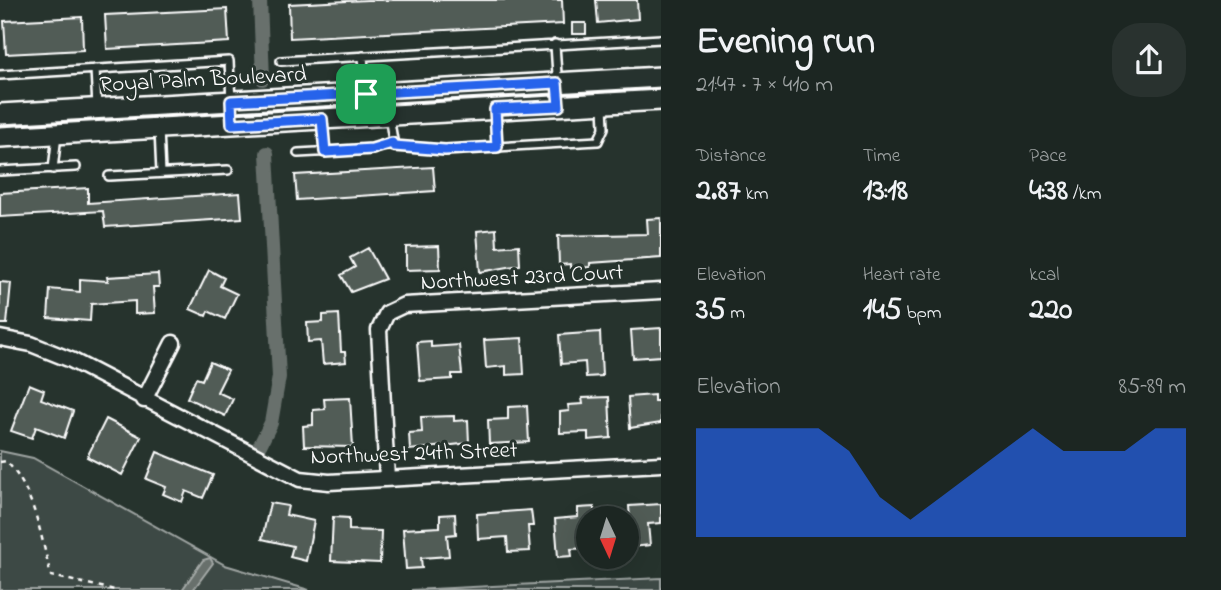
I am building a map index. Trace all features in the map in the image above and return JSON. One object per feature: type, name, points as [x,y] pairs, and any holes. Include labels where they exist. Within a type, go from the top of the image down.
[{"type":"main road","name":"Royal Palm Boulevard","points":[[0,114],[661,77]]},
{"type":"main road","name":"Royal Palm Boulevard","points":[[0,137],[661,100]]},
{"type":"street","name":"Northwest 23rd Court","points":[[387,479],[379,330],[387,313],[404,305],[661,291]]},
{"type":"street","name":"Northwest 24th Street","points":[[0,338],[31,344],[71,360],[300,479],[329,482],[661,464]]},
{"type":"street","points":[[144,400],[173,343]]},
{"type":"lane","points":[[281,61],[661,39]]},
{"type":"lane","points":[[555,44],[559,106]]},
{"type":"lane","points":[[363,56],[366,94]]},
{"type":"lane","points":[[0,75],[229,61],[232,124]]},
{"type":"lane","points":[[95,69],[97,108]]},
{"type":"lane","points":[[389,116],[394,146],[445,150],[598,141],[604,128],[603,103]]},
{"type":"lane","points":[[495,109],[497,147]]},
{"type":"lane","points":[[322,119],[325,152]]},
{"type":"lane","points":[[159,128],[162,173]]},
{"type":"lane","points":[[53,169],[57,134]]},
{"type":"lane","points":[[298,153],[372,149],[392,143]]},
{"type":"lane","points":[[0,172],[76,167]]},
{"type":"lane","points":[[109,176],[228,170]]},
{"type":"path","points":[[0,462],[6,461],[24,485],[34,509],[51,576],[116,590]]},
{"type":"shaded area","points":[[0,451],[33,458],[225,565],[309,590],[0,590]]},
{"type":"shaded area","points":[[210,558],[213,563],[193,590],[182,590],[203,560]]},
{"type":"shaded area","points":[[661,578],[661,590],[411,590]]},
{"type":"building","points":[[367,0],[562,0],[563,24],[290,38],[289,4]]},
{"type":"building","points":[[596,0],[637,0],[638,19],[598,23]]},
{"type":"building","points":[[227,9],[229,42],[107,49],[105,15]]},
{"type":"building","points":[[82,17],[83,50],[6,54],[4,21]]},
{"type":"building","points":[[572,23],[586,23],[586,34],[572,34]]},
{"type":"building","points":[[433,167],[435,191],[297,200],[295,175]]},
{"type":"building","points":[[88,188],[88,203],[240,193],[242,218],[105,227],[103,211],[0,217],[0,193]]},
{"type":"building","points":[[661,218],[661,258],[590,263],[590,267],[570,268],[570,264],[559,265],[558,236],[648,234],[647,219]]},
{"type":"building","points":[[496,229],[497,247],[519,245],[520,265],[480,272],[477,231]]},
{"type":"building","points":[[439,246],[440,269],[406,270],[406,247]]},
{"type":"building","points":[[368,248],[385,279],[351,292],[341,275],[355,267],[350,258]]},
{"type":"building","points":[[209,270],[224,278],[220,286],[237,294],[225,319],[208,311],[206,316],[190,309]]},
{"type":"building","points":[[158,274],[159,287],[153,287],[155,313],[135,314],[135,301],[91,304],[90,321],[48,318],[50,289],[80,292],[80,279],[108,281],[107,277]]},
{"type":"building","points":[[0,282],[11,283],[7,324],[0,324]]},
{"type":"building","points":[[339,314],[341,352],[345,352],[346,362],[323,364],[321,341],[308,342],[307,323],[323,322],[323,315]]},
{"type":"building","points":[[661,328],[661,356],[633,358],[631,330]]},
{"type":"building","points":[[600,332],[602,376],[586,377],[585,362],[561,364],[559,335]]},
{"type":"building","points":[[522,338],[524,374],[506,375],[506,366],[486,368],[484,340]]},
{"type":"building","points":[[431,341],[431,347],[459,345],[462,374],[452,374],[452,379],[420,381],[417,342]]},
{"type":"building","points":[[210,362],[228,370],[217,392],[233,399],[225,416],[187,398],[196,378],[202,380]]},
{"type":"building","points":[[29,384],[44,390],[41,399],[73,411],[64,438],[36,427],[32,438],[11,431]]},
{"type":"building","points":[[654,395],[654,401],[661,401],[661,423],[630,428],[628,397]]},
{"type":"building","points":[[609,397],[611,438],[588,440],[588,432],[560,433],[560,412],[569,411],[568,405],[583,404],[582,398]]},
{"type":"building","points":[[350,398],[353,447],[304,446],[303,426],[313,425],[313,410],[325,409],[324,399]]},
{"type":"building","points":[[527,406],[529,442],[489,444],[488,420],[508,419],[508,407]]},
{"type":"building","points":[[454,416],[454,421],[468,420],[469,443],[410,450],[409,433],[422,432],[421,417]]},
{"type":"building","points":[[106,419],[141,437],[122,475],[87,457]]},
{"type":"building","points":[[157,452],[213,475],[203,498],[186,491],[182,502],[163,494],[166,487],[146,479]]},
{"type":"building","points":[[270,503],[288,506],[286,515],[314,521],[306,561],[290,557],[293,546],[262,539]]},
{"type":"building","points":[[661,504],[661,523],[648,524],[650,545],[639,546],[639,506],[629,506]]},
{"type":"building","points":[[531,510],[533,526],[528,526],[530,551],[508,552],[507,537],[478,539],[477,514]]},
{"type":"building","points":[[455,514],[456,534],[447,535],[449,556],[421,558],[422,568],[406,569],[403,529],[440,527],[440,515]]},
{"type":"building","points":[[333,517],[349,518],[349,530],[381,531],[380,563],[331,561]]},
{"type":"building","points":[[576,517],[576,549],[571,549],[572,556],[558,557],[555,519]]},
{"type":"waterway","points":[[260,0],[263,79]]},
{"type":"waterway","points":[[260,445],[271,423],[279,377],[267,153]]},
{"type":"route","points":[[557,83],[559,106],[495,109],[497,147],[445,150],[394,146],[392,143],[372,149],[325,152],[322,119],[232,124],[231,101],[366,94],[557,83]]}]
